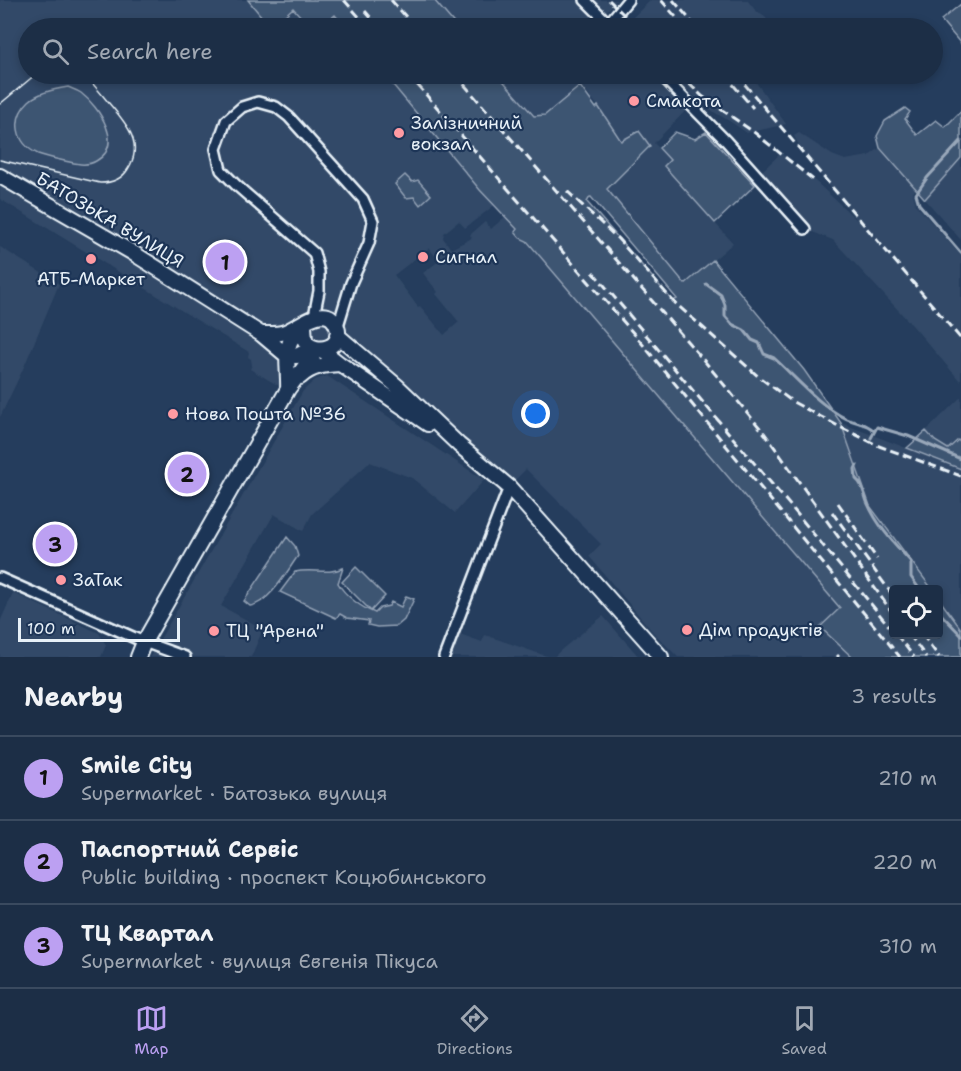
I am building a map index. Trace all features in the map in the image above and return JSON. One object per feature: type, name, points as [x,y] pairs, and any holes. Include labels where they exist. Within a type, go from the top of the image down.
[{"type":"main road","name":"БАТОЗЬКА ВУЛИЦЯ","points":[[0,176],[133,253],[261,334],[286,355]]},
{"type":"main road","points":[[261,334],[284,332],[308,321],[328,317],[333,320],[338,332],[459,445],[508,487],[661,657]]},
{"type":"main road","points":[[308,321],[305,341],[459,445]]},
{"type":"main road","points":[[288,389],[289,372],[286,355],[290,341],[308,321]]},
{"type":"main road","points":[[286,355],[297,356],[332,345],[338,332]]},
{"type":"main road","points":[[138,657],[144,642],[288,389],[317,349]]},
{"type":"main road","points":[[288,389],[307,371],[318,366],[340,364]]},
{"type":"street","points":[[585,0],[603,18]]},
{"type":"street","points":[[616,18],[628,0]]},
{"type":"street","points":[[670,84],[726,141],[805,230]]},
{"type":"street","points":[[308,321],[319,291],[319,272],[314,253],[221,170],[216,149],[225,121],[242,107],[258,102],[276,107],[289,117],[363,199],[373,221],[369,243],[351,282],[338,332]]},
{"type":"street","points":[[444,657],[508,487]]},
{"type":"street","points":[[0,578],[144,642],[185,657]]},
{"type":"shaded area","points":[[0,0],[331,0],[346,18],[18,18],[18,84],[402,84],[501,200],[465,228],[459,221],[444,233],[443,238],[451,249],[472,238],[470,235],[485,222],[491,229],[506,216],[520,238],[527,241],[840,608],[820,627],[852,657],[678,657],[652,631],[589,556],[601,544],[526,469],[508,487],[327,337],[286,390],[250,369],[252,365],[248,357],[249,352],[0,199]],"holes":[[[429,248],[439,261],[423,273],[438,292],[436,294],[459,322],[444,335],[420,306],[418,307],[394,275]]]},
{"type":"shaded area","points":[[248,0],[434,0],[449,18],[338,18],[335,15],[331,18],[302,18],[293,8],[282,18],[263,18]]},
{"type":"shaded area","points":[[434,0],[617,0],[601,18],[449,18]]},
{"type":"shaded area","points":[[651,0],[747,0],[766,18],[632,18]]},
{"type":"shaded area","points":[[961,4],[961,44],[943,22],[943,18]]},
{"type":"shaded area","points":[[392,84],[506,84],[534,116],[545,115],[580,86],[596,108],[598,106],[621,141],[639,131],[650,146],[607,189],[685,284],[713,260],[804,370],[841,423],[870,506],[929,585],[889,585],[889,639],[943,639],[943,604],[961,629],[961,657],[852,657],[820,627],[840,608],[527,241],[515,232],[517,229],[480,190]],"holes":[[[590,197],[677,299],[673,301],[587,202]]]},
{"type":"shaded area","points":[[506,84],[670,84],[691,105],[654,143],[670,160],[664,167],[733,243],[685,285],[607,189],[650,146],[640,132],[621,141],[598,106],[581,86],[545,115],[534,115]]},
{"type":"shaded area","points":[[680,84],[757,84],[786,124],[747,133],[709,109]]},
{"type":"shaded area","points":[[68,87],[88,99],[106,126],[109,136],[108,146],[104,154],[92,163],[77,163],[38,154],[30,149],[20,137],[18,122],[23,108],[29,101],[42,93]]},
{"type":"shaded area","points":[[905,108],[910,112],[905,119],[917,135],[936,120],[945,127],[961,111],[961,158],[925,199],[880,148],[877,136],[885,121]]},
{"type":"shaded area","points":[[675,132],[695,139],[706,132],[755,185],[715,223],[664,166],[670,160],[659,148]]},
{"type":"shaded area","points":[[799,133],[832,155],[845,160],[869,156],[880,148],[916,189],[913,193],[916,205],[961,256],[961,382],[913,326],[833,240],[805,229],[757,176],[781,153],[859,222],[805,156],[794,136]]},
{"type":"shaded area","points":[[961,159],[961,240],[925,199]]},
{"type":"shaded area","points":[[405,175],[412,182],[418,180],[431,195],[420,205],[414,197],[406,198],[395,184]]},
{"type":"shaded area","points":[[0,247],[59,284],[0,417]]},
{"type":"shaded area","points":[[327,376],[484,480],[455,513],[412,478],[370,462],[312,514],[303,531],[274,514],[221,606],[263,629],[251,657],[150,657],[303,391],[315,380]]},
{"type":"shaded area","points":[[961,397],[961,443],[958,440],[945,452],[926,431]]},
{"type":"shaded area","points":[[841,423],[961,469],[961,629],[943,604],[943,585],[929,585],[870,506]]},
{"type":"shaded area","points":[[926,431],[935,441],[948,449],[958,440],[961,443],[961,469],[907,448]]},
{"type":"shaded area","points":[[287,537],[295,546],[298,556],[271,593],[257,604],[250,606],[244,601]]},
{"type":"shaded area","points":[[356,567],[385,596],[371,611],[342,582]]},
{"type":"shaded area","points":[[343,568],[338,583],[341,588],[359,605],[370,611],[375,613],[380,608],[389,606],[391,602],[401,607],[406,596],[414,599],[404,620],[397,626],[377,627],[368,625],[369,621],[347,618],[340,614],[336,618],[280,592],[295,572],[331,571]]},
{"type":"shaded area","points":[[13,593],[99,633],[106,645],[101,657],[0,657],[0,622]]},
{"type":"shaded area","points":[[603,616],[639,657],[554,657],[561,650]]},
{"type":"shaded area","points":[[454,632],[482,642],[485,635],[549,657],[445,657]]},
{"type":"waterway","points":[[961,141],[927,178],[916,194],[919,204],[961,253]]},
{"type":"waterway","points":[[706,284],[721,295],[725,305],[725,316],[732,324],[744,330],[752,340],[759,343],[764,354],[774,358],[827,407],[874,431]]},
{"type":"waterway","points":[[871,438],[877,427],[908,436],[961,459]]},
{"type":"waterway","points":[[857,465],[856,479],[862,487],[872,512],[887,535],[911,562],[911,577],[917,585]]},
{"type":"waterway","points":[[943,616],[961,635]]},
{"type":"tram line","points":[[0,104],[24,84]]},
{"type":"tram line","points":[[0,160],[100,183],[116,180],[123,175],[133,159],[134,142],[121,117],[93,84]]},
{"type":"railway","points":[[344,0],[360,18]]},
{"type":"railway","points":[[391,0],[407,18]]},
{"type":"railway","points":[[609,0],[627,18]]},
{"type":"railway","points":[[661,0],[676,17]]},
{"type":"railway","points":[[673,0],[688,18]]},
{"type":"railway","points":[[365,11],[371,18]]},
{"type":"railway","points":[[417,84],[635,335],[900,657]]},
{"type":"railway","points":[[464,84],[765,434],[889,608]]},
{"type":"railway","points":[[689,84],[702,96],[755,133],[816,182]]},
{"type":"railway","points":[[733,84],[753,108]]},
{"type":"railway","points":[[744,84],[961,339]]},
{"type":"railway","points":[[567,191],[618,239],[674,302],[759,377],[793,402],[879,446],[961,476]]},
{"type":"railway","points":[[593,272],[889,626]]},
{"type":"railway","points":[[838,503],[877,559]]},
{"type":"railway","points":[[832,512],[889,590]]},
{"type":"railway","points":[[900,639],[914,657]]},
{"type":"railway","points":[[913,639],[926,657]]},
{"type":"railway","points":[[926,639],[939,657]]},
{"type":"place","name":"Смакота","points":[[634,101]]},
{"type":"place","name":"Залізничний вокзал","points":[[399,133]]},
{"type":"place","name":"Сигнал","points":[[423,257]]},
{"type":"place","name":"АТБ-Маркет","points":[[91,259]]},
{"type":"place","name":"Smile City","points":[[225,262]]},
{"type":"place","name":"Нова Пошта №36","points":[[173,414]]},
{"type":"place","name":"Паспортний Сервіс","points":[[187,474]]},
{"type":"place","name":"ТЦ Квартал","points":[[55,544]]},
{"type":"place","name":"ЗаТак","points":[[61,580]]},
{"type":"place","name":"Дім продуктів","points":[[687,630]]},
{"type":"place","name":"ТЦ \"Арена\"","points":[[214,631]]}]
